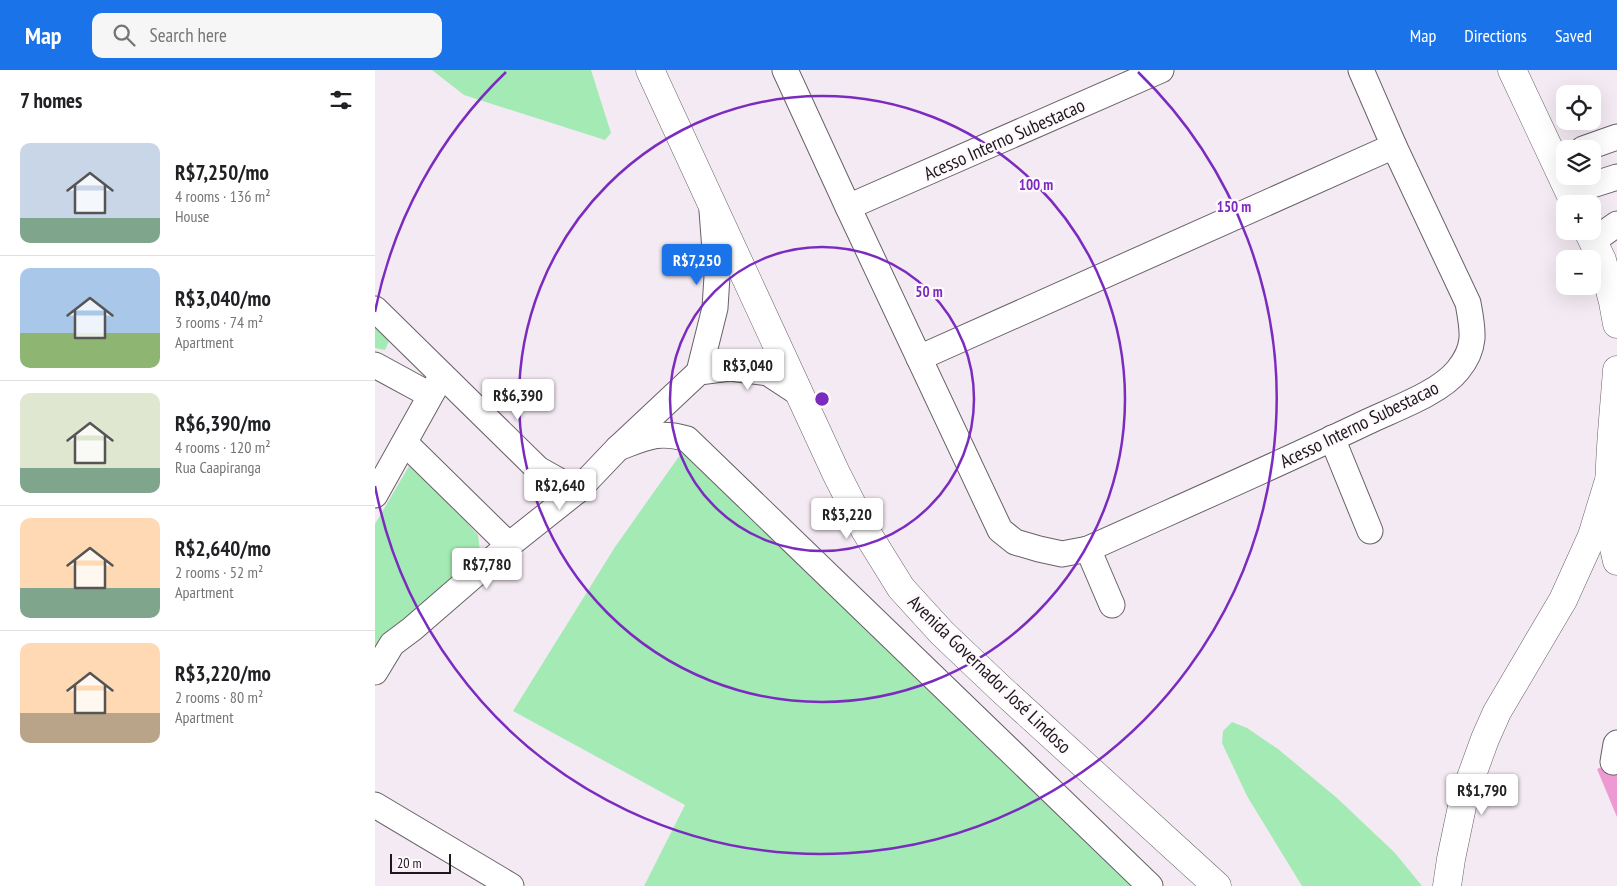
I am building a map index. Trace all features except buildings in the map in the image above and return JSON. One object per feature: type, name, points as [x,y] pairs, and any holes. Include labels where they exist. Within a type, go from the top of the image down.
[{"type":"main road","name":"Avenida Governador José Lindoso","points":[[650,70],[836,473],[865,530],[901,588],[942,633],[1001,689],[1217,886]]},
{"type":"main road","points":[[1512,70],[1556,151]]},
{"type":"main road","points":[[1594,244],[1613,302],[1617,324]]},
{"type":"main road","points":[[1617,370],[1610,477],[1611,520],[1617,562]]},
{"type":"main road","points":[[1447,886],[1464,797],[1485,739],[1497,712],[1563,600],[1592,536],[1610,477]]},
{"type":"street","name":"Acesso Interno Subestacao","points":[[785,70],[1000,530],[1015,542],[1062,554],[1088,549],[1443,386],[1458,371],[1471,352],[1473,328],[1468,303],[1394,146],[1361,70]]},
{"type":"street","name":"Acesso Interno Subestacao","points":[[848,207],[1161,70]]},
{"type":"street","points":[[1601,143],[1617,137]]},
{"type":"street","points":[[919,358],[1394,146]]},
{"type":"street","points":[[1579,195],[1589,186],[1615,183]]},
{"type":"street","points":[[375,672],[392,644],[412,629],[513,541],[577,491],[618,448],[699,372],[715,308],[717,276],[712,202]]},
{"type":"street","points":[[1617,224],[1594,244],[1617,282]]},
{"type":"street","points":[[375,309],[436,385],[538,469],[577,491]]},
{"type":"street","points":[[375,365],[436,385]]},
{"type":"street","points":[[699,372],[730,368],[768,373],[800,394]]},
{"type":"street","points":[[375,495],[436,385]]},
{"type":"street","points":[[618,448],[653,435],[672,434],[687,439],[1150,886]]},
{"type":"street","points":[[1332,438],[1370,531]]},
{"type":"street","points":[[405,443],[513,541]]},
{"type":"street","points":[[513,541],[539,510],[544,495],[538,469]]},
{"type":"street","points":[[1088,549],[1112,605]]},
{"type":"street","points":[[375,805],[511,886]]},
{"type":"green space","points":[[432,70],[591,70],[611,133],[605,140],[464,95]]},
{"type":"green space","points":[[375,317],[392,334],[385,350],[375,348]]},
{"type":"green space","points":[[692,438],[1164,886],[644,886],[685,805],[513,711],[615,547]]},
{"type":"green space","points":[[412,461],[478,535],[480,551],[392,636],[375,664],[375,524]]},
{"type":"green space","points":[[1232,722],[1247,728],[1278,749],[1337,798],[1395,853],[1422,886],[1302,886],[1247,796],[1222,743],[1223,731]]}]
